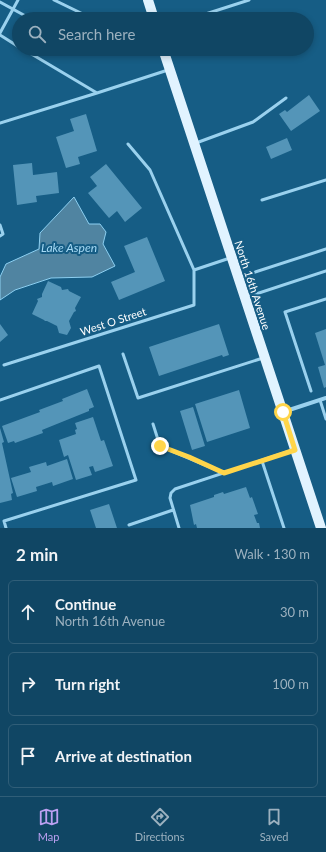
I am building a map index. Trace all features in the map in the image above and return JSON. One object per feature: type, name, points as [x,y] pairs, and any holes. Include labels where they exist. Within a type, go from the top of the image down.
[{"type":"main road","points":[[148,0],[152,12]]},
{"type":"main road","name":"North 16th Avenue","points":[[165,56],[321,528]]},
{"type":"street","points":[[283,412],[326,398]]},
{"type":"lane","points":[[12,42],[0,34],[18,0]]},
{"type":"lane","points":[[54,0],[79,12]]},
{"type":"lane","points":[[209,12],[240,1],[249,0]]},
{"type":"lane","points":[[0,2],[17,12]]},
{"type":"lane","points":[[35,56],[97,93]]},
{"type":"lane","points":[[0,122],[97,93],[169,69]]},
{"type":"lane","points":[[194,143],[253,122],[286,98]]},
{"type":"lane","points":[[128,144],[150,170],[194,270],[232,258]]},
{"type":"lane","points":[[262,200],[326,180]]},
{"type":"lane","points":[[0,225],[3,234],[0,236]]},
{"type":"lane","points":[[238,278],[326,249]]},
{"type":"lane","name":"West O Street","points":[[4,365],[194,305],[194,270]]},
{"type":"lane","points":[[245,298],[326,271]]},
{"type":"lane","points":[[311,391],[285,312],[326,299]]},
{"type":"lane","points":[[123,354],[138,398],[265,357]]},
{"type":"lane","points":[[0,400],[99,366],[136,480],[4,521],[6,528]]},
{"type":"lane","points":[[320,400],[326,419]]},
{"type":"lane","points":[[153,424],[160,446],[224,473]]},
{"type":"lane","points":[[179,528],[170,498],[171,493],[175,490],[295,450]]},
{"type":"lane","points":[[262,461],[284,528]]},
{"type":"lane","points":[[129,525],[173,510]]},
{"type":"water","name":"Lake Aspen","points":[[74,197],[89,224],[100,224],[106,232],[103,244],[115,266],[92,277],[51,278],[15,290],[0,300],[0,277],[6,264],[39,249],[40,233]]},
{"type":"building","points":[[309,95],[320,111],[291,131],[279,114],[285,110],[287,112]]},
{"type":"building","points":[[86,114],[97,151],[78,157],[80,164],[66,168],[56,137],[74,131],[70,119]]},
{"type":"building","points":[[287,138],[292,150],[271,159],[266,147]]},
{"type":"building","points":[[32,163],[33,175],[57,172],[59,193],[36,196],[37,202],[17,205],[13,165]]},
{"type":"building","points":[[106,164],[142,208],[125,222],[117,211],[109,218],[88,193],[97,186],[90,177]]},
{"type":"building","points":[[147,237],[165,281],[119,300],[111,282],[135,272],[124,246]]},
{"type":"building","points":[[48,281],[61,287],[62,290],[68,289],[81,297],[75,308],[76,311],[69,321],[71,328],[67,335],[59,333],[57,326],[32,314],[38,301],[37,299],[42,297]]},
{"type":"building","points":[[0,324],[8,335],[0,342]]},
{"type":"building","points":[[219,324],[229,355],[223,357],[222,355],[159,376],[149,347]]},
{"type":"building","points":[[326,329],[326,387],[324,388],[318,367],[325,365],[315,333]]},
{"type":"building","points":[[87,389],[94,407],[89,409],[89,411],[42,430],[43,433],[15,443],[14,441],[8,443],[2,426],[40,412],[39,410],[63,401],[62,399]]},
{"type":"building","points":[[239,390],[250,428],[207,442],[195,404]]},
{"type":"building","points":[[193,407],[205,446],[192,450],[180,411]]},
{"type":"building","points":[[93,417],[101,441],[104,440],[113,466],[95,472],[93,466],[89,467],[92,475],[76,480],[68,455],[64,457],[59,440],[76,434],[75,430],[77,429],[75,423]]},
{"type":"building","points":[[0,428],[13,493],[11,494],[12,500],[0,503]]},
{"type":"building","points":[[67,459],[73,479],[53,486],[52,482],[36,487],[37,491],[17,497],[11,478],[31,472],[29,467],[46,462],[47,466]]},
{"type":"building","points":[[246,487],[250,498],[252,497],[258,514],[254,515],[260,528],[197,528],[196,524],[194,525],[190,505],[214,497],[214,495],[223,492],[224,494]]},
{"type":"building","points":[[109,504],[117,528],[96,528],[90,510]]},
{"type":"route","points":[[160,446],[224,473],[295,450],[283,412]]}]
